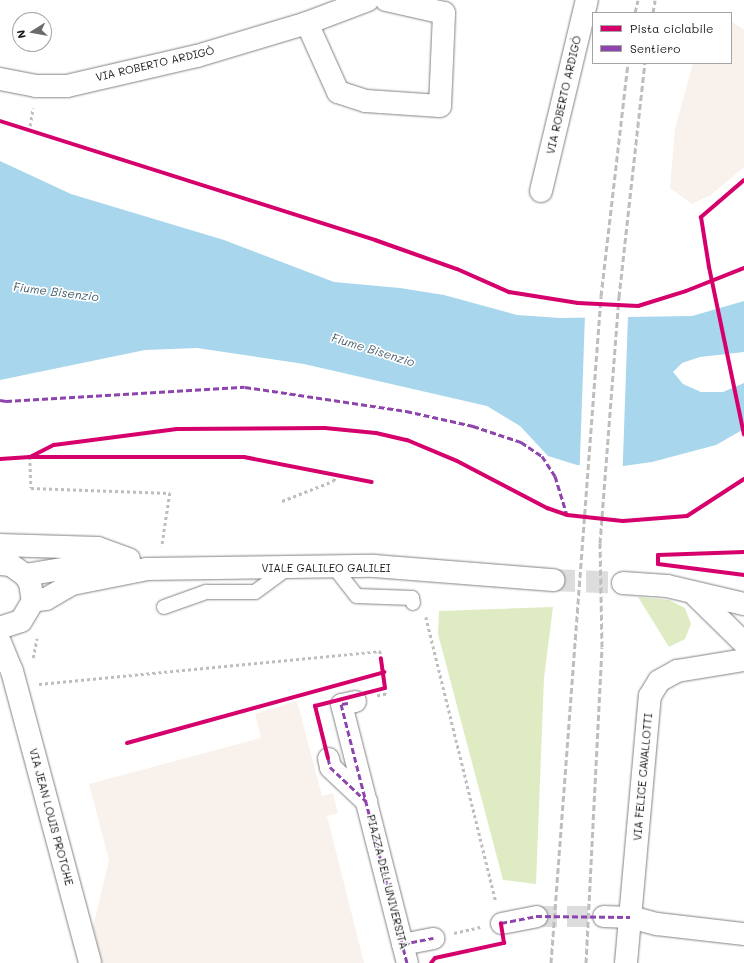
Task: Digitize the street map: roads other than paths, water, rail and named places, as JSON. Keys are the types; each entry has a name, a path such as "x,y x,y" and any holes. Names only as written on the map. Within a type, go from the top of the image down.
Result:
{"street":[{"name":"VIA ROBERTO ARDIGÒ","path":"0,79 36,86 67,86 197,56 308,23 368,0"},
{"path":"308,23 338,92 366,101 440,106 444,13 386,0"},
{"name":"VIA ROBERTO ARDIGÒ","path":"541,191 587,0"},
{"path":"0,545 98,548 145,565"},
{"path":"0,564 11,565 25,575 30,583 33,601 29,627 12,671"},
{"path":"25,575 145,565"},
{"path":"33,601 46,599 72,584 145,565"},
{"name":"VIALE GALILEO GALILEI","path":"145,565 288,568 374,566 553,580"},
{"path":"623,583 667,586 744,604"},
{"path":"693,593 744,643"},
{"path":"0,628 29,627"},
{"name":"VIA JEAN LOUIS PROTCHE","path":"0,642 12,671 90,963"},
{"name":"VIA FELICE CAVALLOTTI","path":"626,963 650,696 659,681 677,671 744,660"},
{"name":"PIAZZA DELL'UNIVERSITÀ","path":"364,699 342,704 405,954"},
{"name":"PIAZZA DELL'UNIVERSITÀ","path":"328,758 330,767 366,801"},
{"path":"501,923 536,916"},
{"path":"603,916 630,917 657,924 744,934"},
{"path":"405,954 433,938"}],"lane":[{"path":"334,567 357,596 412,600"},
{"path":"164,607 206,592 255,592 288,568"}],"water":[{"name":"Fiume Bisenzio","path":"0,161 71,194 224,240 334,282 400,288 444,295 517,315 560,318 692,316 744,301 744,352 700,357 682,363 673,372 683,384 701,392 723,392 744,383 744,429 716,445 652,462 616,467 577,465 548,456 520,426 487,406 304,364 197,348 145,350 0,380"}],"tunnel":[{"path":"553,580 623,583"},
{"path":"536,916 603,916"}],"railway":[{"path":"635,12 638,0"},
{"path":"653,12 655,0"},
{"path":"551,963 601,296 628,64"},
{"path":"586,963 602,647 600,543 619,297 645,64"}]}
